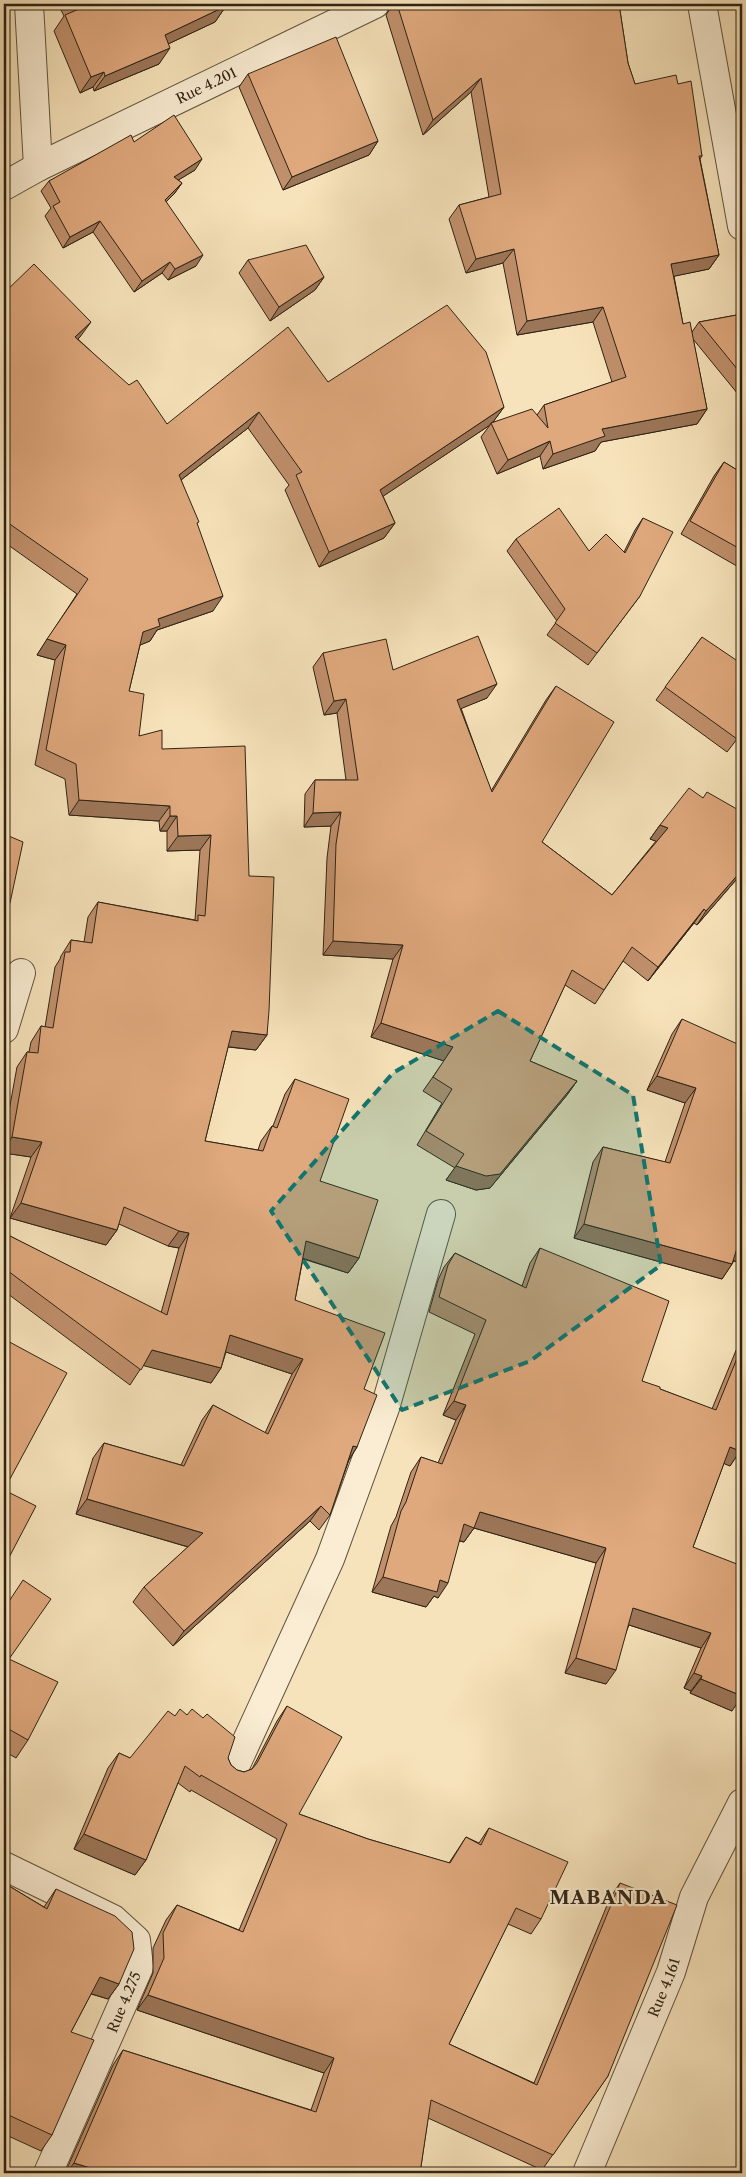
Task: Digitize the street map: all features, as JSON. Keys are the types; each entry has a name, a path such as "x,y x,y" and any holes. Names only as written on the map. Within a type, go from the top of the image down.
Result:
{"street":[{"path":"29,4 38,167"},
{"name":"Rue 4.201","path":"4,186 38,167 375,4"},
{"path":"702,4 742,226"},
{"path":"4,1029 21,972"},
{"path":"233,1771 336,1541 386,1408 441,1214"},
{"name":"Rue 4.161","path":"587,2173 670,1972 694,1897 742,1803"},
{"name":"Rue 4.275","path":"4,1866 113,1919 136,1940 139,1967 48,2173"}],"highlighted area":[{"path":"498,1011 633,1095 661,1265 530,1361 402,1410 313,1278 271,1211 393,1073"}],"building":[{"path":"5,4 7,33 4,33"},
{"path":"77,4 225,4 226,6 165,35 170,48 105,76 104,72 91,77 65,15 79,9"},
{"path":"397,4 619,4 628,63 635,84 676,75 678,84 691,81 702,156 699,156 719,255 671,264 683,324 690,322 707,409 602,429 605,436 553,454 550,441 508,460 491,423 532,409 548,428 544,405 626,377 603,307 527,321 514,249 476,259 459,205 501,194 481,78 433,120"},
{"path":"336,37 378,141 292,177 248,74"},
{"path":"4,38 6,54 4,54"},
{"path":"174,115 202,159 174,177 182,183 165,200 203,255 175,269 170,262 142,281 100,221 70,237 53,206 60,202 49,181 131,135 134,142"},
{"path":"306,245 324,277 279,307 248,260"},
{"path":"34,264 91,322 75,337 129,385 137,380 167,424 288,327 328,382 447,305 486,352 504,407 380,490 395,523 329,552 296,475 302,472 259,412 179,475 199,522 197,523 223,596 158,619 160,626 143,632 129,691 144,694 139,736 162,730 162,749 245,746 249,876 274,877 267,1035 232,1031 205,1141 263,1151 272,1126 277,1128 295,1079 349,1099 320,1181 378,1200 359,1258 306,1241 295,1300 385,1333 364,1389 377,1395 357,1447 353,1446 330,1515 321,1506 184,1631 144,1587 203,1533 87,1499 104,1443 184,1466 213,1405 268,1434 303,1359 230,1335 221,1368 152,1350 141,1370 4,1268 4,1233 167,1315 189,1233 179,1231 124,1207 117,1230 21,1203 42,1142 12,1137 27,1052 38,1053 41,1026 53,1028 65,952 70,952 71,940 92,943 98,902 198,921 198,915 205,916 211,835 178,836 177,816 170,816 170,806 79,800 76,764 46,750 66,645 47,639 88,579 4,520 4,293"},
{"path":"742,314 742,375 699,322"},
{"path":"724,462 742,473 742,550 690,521"},
{"path":"559,508 589,551 606,534 625,553 643,518 673,532 640,596 597,653 555,623 565,609 516,539"},
{"path":"478,636 497,684 457,700 492,792 556,686 614,722 542,842 612,895 668,828 660,825 689,788 703,798 707,792 742,812 742,870 706,911 704,909 658,967 632,947 604,990 572,970 530,1061 577,1081 500,1174 486,1176 456,1166 464,1154 426,1131 452,1089 433,1077 453,1047 381,1023 403,945 333,941 336,844 341,812 313,813 315,780 358,780 346,699 334,701 323,653 386,639 393,670"},
{"path":"702,637 742,664 742,727 737,739 665,687"},
{"path":"4,834 23,842 10,903 5,902 4,906"},
{"path":"682,1019 742,1046 742,1246 738,1245 732,1264 584,1224 603,1147 670,1163 696,1088 657,1076"},
{"path":"540,1248 669,1301 642,1381 716,1410 742,1346 742,1446 740,1451 730,1447 693,1547 742,1566 742,1696 701,1679 702,1676 694,1673 711,1633 633,1608 616,1670 576,1658 606,1548 480,1512 474,1528 464,1524 448,1583 440,1580 437,1592 383,1577 401,1511 406,1502 421,1457 442,1464 466,1405 454,1401 486,1320 439,1297 448,1265 455,1253 526,1288"},
{"path":"4,1339 67,1373 4,1490"},
{"path":"4,1490 36,1506 4,1567"},
{"path":"23,1580 51,1599 9,1659 58,1682 28,1740 5,1727 4,1730 4,1609"},
{"path":"287,1706 342,1737 299,1814 368,1839 450,1863 466,1837 481,1845 489,1828 568,1862 541,1919 516,1908 449,2044 537,2085 620,1883 677,1905 608,2076 553,2155 431,2100 420,2173 107,2173 74,2163 123,2050 316,2112 334,2058 148,1995 164,1958 163,1933 177,1905 243,1932 287,1824 201,1775 200,1777 185,1766 146,1860 84,1834 119,1753 130,1758 168,1711 175,1716 180,1709 187,1715 192,1709 203,1718 207,1714 235,1737 228,1758 231,1765 237,1770 244,1772 252,1769 257,1763"},
{"path":"4,1883 47,1909 56,1889 115,1916 132,1932 134,1949 119,1984 100,1977 71,2032 94,2040 52,2135 4,2113"}],"district":[{"name":"MABANDA","path":"608,1897"}]}
